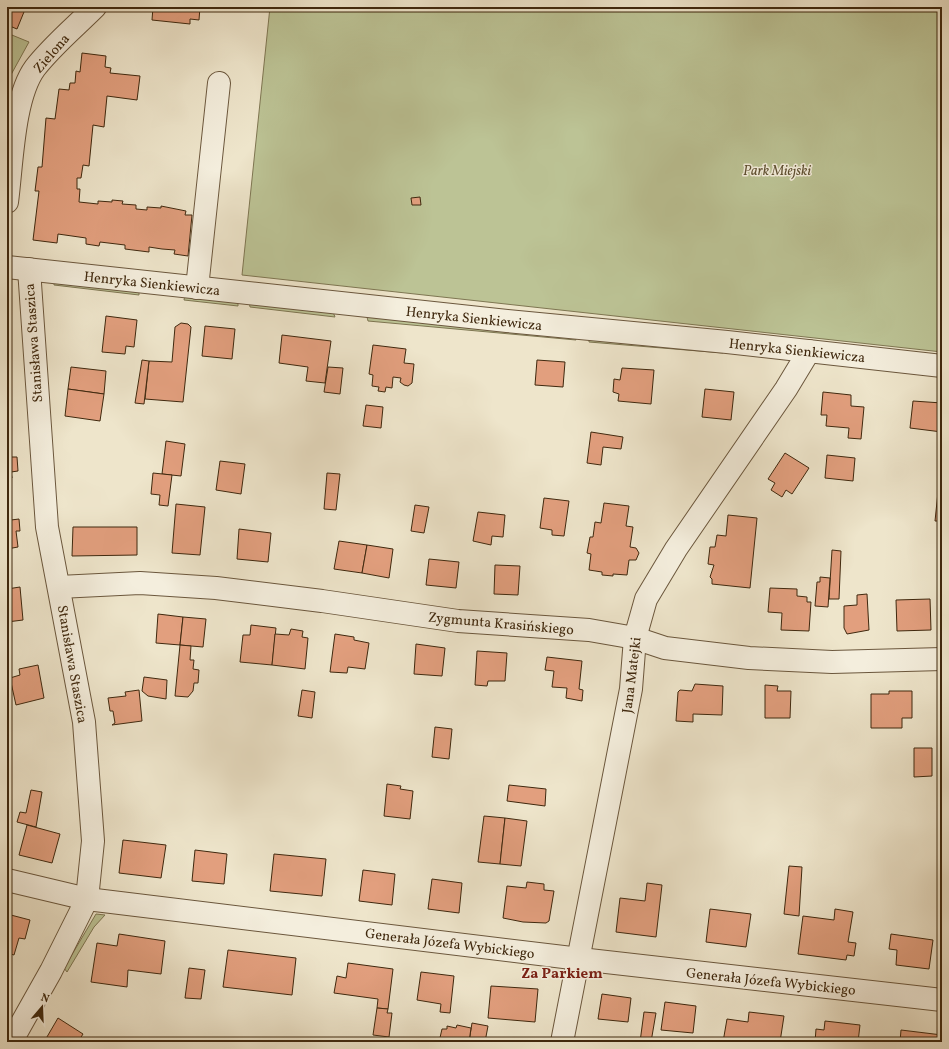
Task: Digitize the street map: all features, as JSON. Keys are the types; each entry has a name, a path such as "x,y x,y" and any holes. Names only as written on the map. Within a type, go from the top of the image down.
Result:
{"street":[{"name":"Zielona","path":"7,202 20,100 34,70 55,46 95,7"},
{"path":"197,288 219,83"},
{"name":"Henryka Sienkiewicza","path":"7,267 942,366"},
{"name":"Stanisława Staszica","path":"11,1042 51,971 87,899 93,832 84,730 59,587 51,553 45,507 29,269"},
{"name":"Jana Matejki","path":"562,1042 580,959 631,689 635,638 646,599 676,549 786,389 808,351"},
{"name":"Zygmunta Krasińskiego","path":"59,587 140,583 216,588 458,620 589,630 635,638 665,648 749,658 832,662 942,659"},
{"name":"Generała Józefa Wybickiego","path":"7,880 87,899 580,959 942,1000"}],"green space":[{"name":"Park Miejski","path":"270,7 942,7 942,352 242,275"},
{"path":"7,33 29,42 7,82"},
{"path":"54,282 139,290 139,295 54,285"},
{"path":"185,295 238,301 238,306 184,300"},
{"path":"249,302 333,312 335,317 250,307"},
{"path":"367,317 576,336 576,340 368,321"},
{"path":"589,338 722,351 723,353 589,342"},
{"path":"96,914 105,915 94,927 67,972 64,968"}],"building":[{"path":"7,7 26,7 17,29 7,25"},
{"path":"153,7 200,7 199,20 190,19 190,24 152,20"},
{"path":"82,53 106,56 105,67 111,68 110,73 140,76 137,100 107,96 104,127 93,125 89,166 83,165 81,178 77,178 77,189 80,189 79,202 98,204 98,201 112,202 112,200 123,201 122,204 136,205 136,209 147,210 147,207 161,208 161,206 186,211 185,215 192,215 188,256 174,254 175,250 149,247 149,252 125,249 125,245 100,242 99,246 86,244 86,238 58,234 57,243 33,240 39,191 35,191 38,167 42,167 46,118 55,119 59,89 69,90 70,83 75,83 76,71 80,72"},
{"path":"420,197 421,205 412,205 411,198"},
{"path":"106,316 137,320 134,347 126,346 125,354 102,352"},
{"path":"181,323 188,324 191,327 183,402 145,399 149,361 172,362 175,327"},
{"path":"205,326 235,329 232,359 202,356"},
{"path":"282,335 331,341 325,383 306,381 308,367 279,363"},
{"path":"373,345 406,349 404,363 414,364 412,383 408,386 404,385 400,382 401,378 393,377 392,388 386,387 385,392 378,391 379,387 372,386 373,375 369,374"},
{"path":"142,360 149,361 144,404 135,403"},
{"path":"537,360 565,362 563,387 535,385"},
{"path":"71,367 106,371 104,394 68,389"},
{"path":"328,367 343,368 340,394 324,392"},
{"path":"622,368 654,370 651,404 618,401 619,394 613,392 614,379 620,380"},
{"path":"68,389 104,394 100,421 65,416"},
{"path":"705,389 734,392 731,420 702,417"},
{"path":"823,392 851,395 851,406 864,407 861,439 848,438 849,428 826,426 827,415 821,415"},
{"path":"913,401 942,403 942,432 910,428"},
{"path":"366,405 383,407 381,428 363,426"},
{"path":"591,432 623,437 621,449 603,447 601,465 587,463"},
{"path":"166,441 185,444 181,476 162,474"},
{"path":"7,450 9,450 10,457 17,457 18,471 11,472 12,478 7,478"},
{"path":"785,453 809,468 792,494 786,490 782,497 771,490 775,483 768,479"},
{"path":"942,454 942,521 935,521"},
{"path":"827,455 855,458 853,481 825,478"},
{"path":"220,461 245,464 241,494 216,490"},
{"path":"153,473 172,475 168,506 159,505 160,495 151,494"},
{"path":"327,473 340,474 336,510 324,509"},
{"path":"544,498 569,501 564,536 552,535 552,530 540,528"},
{"path":"604,503 629,506 626,526 633,527 630,547 636,548 639,553 636,560 629,560 627,575 602,575 602,572 589,570 591,554 587,553 590,537 593,537 595,522 601,523"},
{"path":"176,504 205,507 200,555 172,553"},
{"path":"415,505 429,507 424,533 411,531"},
{"path":"10,511 11,520 19,519 20,531 16,531 18,547 7,549 7,512"},
{"path":"478,512 505,515 503,537 492,536 491,545 473,541"},
{"path":"728,515 757,518 750,588 712,584 712,579 710,577 714,565 708,564 710,547 715,547 717,535 726,536"},
{"path":"73,527 137,527 137,555 72,556"},
{"path":"239,529 271,533 268,562 237,559"},
{"path":"339,541 367,545 362,573 334,569"},
{"path":"367,545 393,549 389,578 362,573"},
{"path":"832,550 841,551 839,599 829,599"},
{"path":"429,559 459,562 456,588 426,585"},
{"path":"495,565 520,566 518,595 494,594"},
{"path":"820,577 830,578 828,607 815,606 817,582 820,582"},
{"path":"20,587 23,620 7,622 7,589"},
{"path":"770,588 797,589 797,596 807,597 807,602 811,602 809,631 781,630 782,613 768,612"},
{"path":"867,594 869,630 847,634 844,628 844,606 857,605 857,595"},
{"path":"930,599 931,630 897,631 896,600"},
{"path":"158,614 183,617 180,645 156,643"},
{"path":"183,617 206,619 203,647 180,645"},
{"path":"251,625 276,628 272,665 240,662 243,635 250,635"},
{"path":"291,629 303,631 302,637 308,638 305,669 272,665 275,634 289,635"},
{"path":"335,634 354,637 354,640 369,643 365,669 348,667 347,673 330,672"},
{"path":"416,644 445,648 442,676 414,674"},
{"path":"180,645 191,646 190,660 194,660 193,669 199,670 198,683 194,683 193,691 188,697 175,696"},
{"path":"477,651 507,653 505,681 488,681 487,686 475,685"},
{"path":"547,657 582,661 579,689 583,690 582,701 566,698 567,688 552,687 554,671 545,670"},
{"path":"38,665 44,698 16,705 10,678 20,675 19,669"},
{"path":"144,677 167,680 166,699 148,696 142,691"},
{"path":"695,684 723,686 722,715 693,714 693,722 676,721 678,692 680,690 692,691"},
{"path":"765,685 778,686 777,691 791,691 790,718 765,718"},
{"path":"139,690 142,721 112,725 115,723 113,711 110,711 108,698 126,696 125,692"},
{"path":"302,690 315,692 312,718 298,716"},
{"path":"889,691 912,691 912,718 902,718 902,728 871,728 871,694 889,694"},
{"path":"435,727 452,729 449,759 432,757"},
{"path":"914,748 932,748 932,776 914,777"},
{"path":"387,784 401,786 400,789 413,791 410,819 384,816"},
{"path":"509,785 546,789 545,806 507,801"},
{"path":"31,790 42,792 36,827 17,822 20,812 26,813"},
{"path":"484,816 505,818 500,864 478,862"},
{"path":"505,818 527,821 521,866 500,864"},
{"path":"27,825 60,834 52,863 19,855"},
{"path":"123,840 166,845 161,878 119,873"},
{"path":"195,850 227,854 224,884 192,881"},
{"path":"274,854 326,859 322,896 270,891"},
{"path":"789,866 802,867 799,916 784,914"},
{"path":"363,870 395,874 392,905 359,901"},
{"path":"432,879 462,883 459,913 428,909"},
{"path":"527,882 544,884 544,890 554,891 549,921 546,923 523,922 503,918 507,886 526,888"},
{"path":"647,883 662,885 656,937 616,932 620,898 645,901"},
{"path":"710,909 751,914 746,947 706,942"},
{"path":"835,909 853,912 848,942 856,943 854,956 847,955 846,960 798,954 803,916 834,920"},
{"path":"7,914 30,920 25,939 19,938 14,955 7,953"},
{"path":"119,934 165,941 161,974 128,970 127,987 91,982 97,943 117,946"},
{"path":"891,934 933,940 929,969 896,965 897,950 889,949"},
{"path":"228,950 296,958 292,995 223,987"},
{"path":"348,963 393,969 388,1009 377,1008 378,999 334,993 337,976 346,978"},
{"path":"189,968 205,970 201,999 185,998"},
{"path":"421,972 454,976 450,1013 440,1012 441,1004 417,1000"},
{"path":"491,986 538,989 535,1022 488,1018"},
{"path":"602,994 631,998 628,1022 598,1019"},
{"path":"665,1002 696,1006 693,1033 661,1030"},
{"path":"377,1008 388,1009 387,1013 392,1013 389,1037 373,1035"},
{"path":"644,1012 656,1013 651,1042 640,1042"},
{"path":"749,1012 784,1016 780,1042 723,1042 727,1019 748,1022"},
{"path":"58,1018 83,1034 78,1042 44,1042"},
{"path":"825,1021 860,1025 858,1042 815,1042 816,1029 824,1030"},
{"path":"472,1023 488,1026 485,1042 469,1042"},
{"path":"457,1025 471,1028 469,1042 439,1042 442,1029 447,1029 447,1026 456,1028"},
{"path":"901,1030 942,1035 942,1042 900,1042"}],"district":[{"name":"Za Parkiem","path":"562,973"}]}
